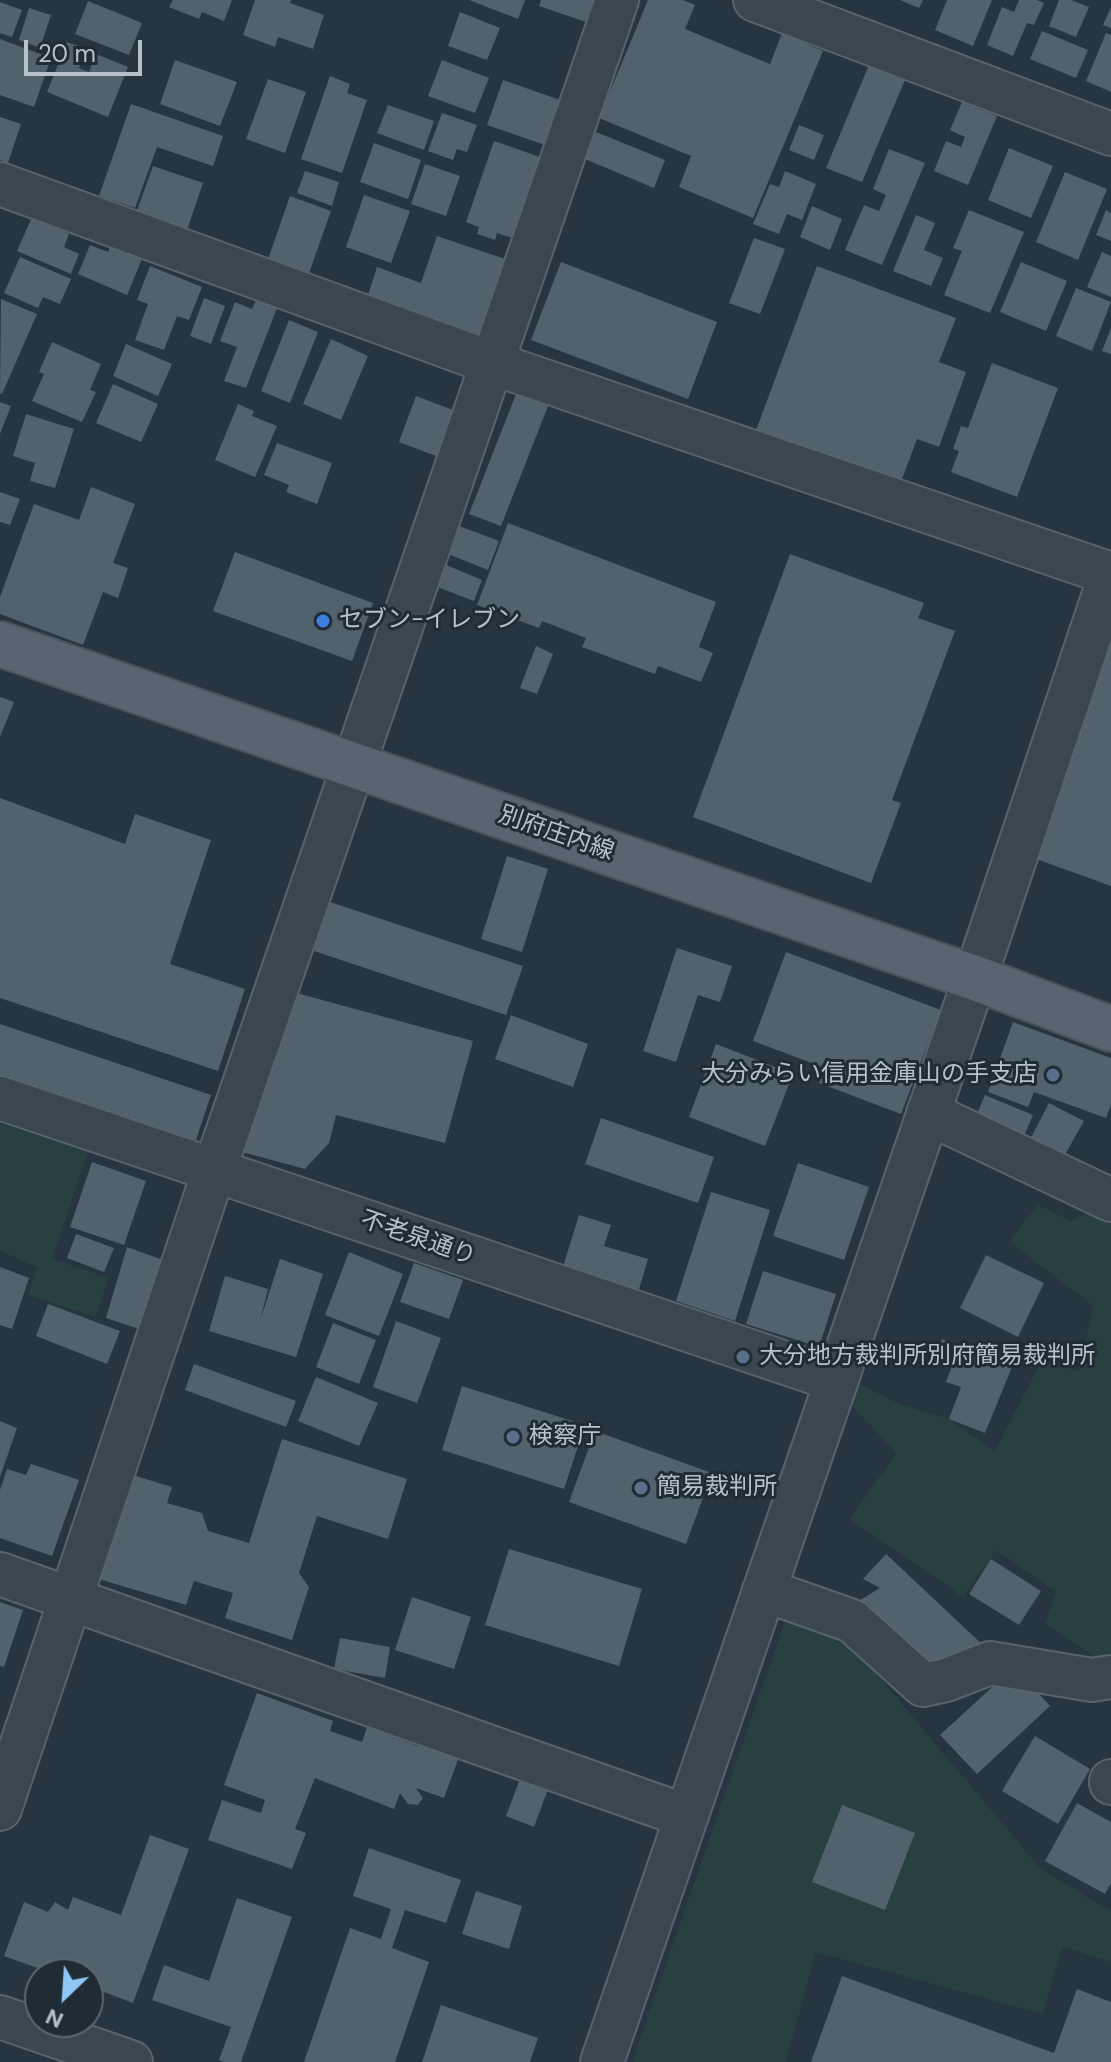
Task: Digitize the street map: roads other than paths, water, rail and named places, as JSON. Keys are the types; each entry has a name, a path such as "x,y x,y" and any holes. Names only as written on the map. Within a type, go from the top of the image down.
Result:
{"main road":[{"name":"別府庄内線","path":"0,644 975,978 1111,1029"}],"street":[{"path":"0,1809 214,1171 617,0"},
{"path":"755,0 1111,134"},
{"path":"0,184 492,363 1111,574 602,2062"},
{"name":"不老泉通り","path":"0,1098 836,1380"},
{"path":"928,1113 1111,1200"},
{"path":"0,1574 686,1816"},
{"path":"764,1590 852,1621 923,1685 946,1680 990,1663 1092,1680 1111,1677"},
{"path":"0,2017 131,2062"}],"place":[{"name":"セブン-イレブン","path":"323,621"},
{"name":"大分みらい信用金庫山の手支店","path":"1053,1075"},
{"name":"大分地方裁判所別府簡易裁判所","path":"743,1357"},
{"name":"検察庁","path":"513,1437"},
{"name":"簡易裁判所","path":"641,1488"}]}
